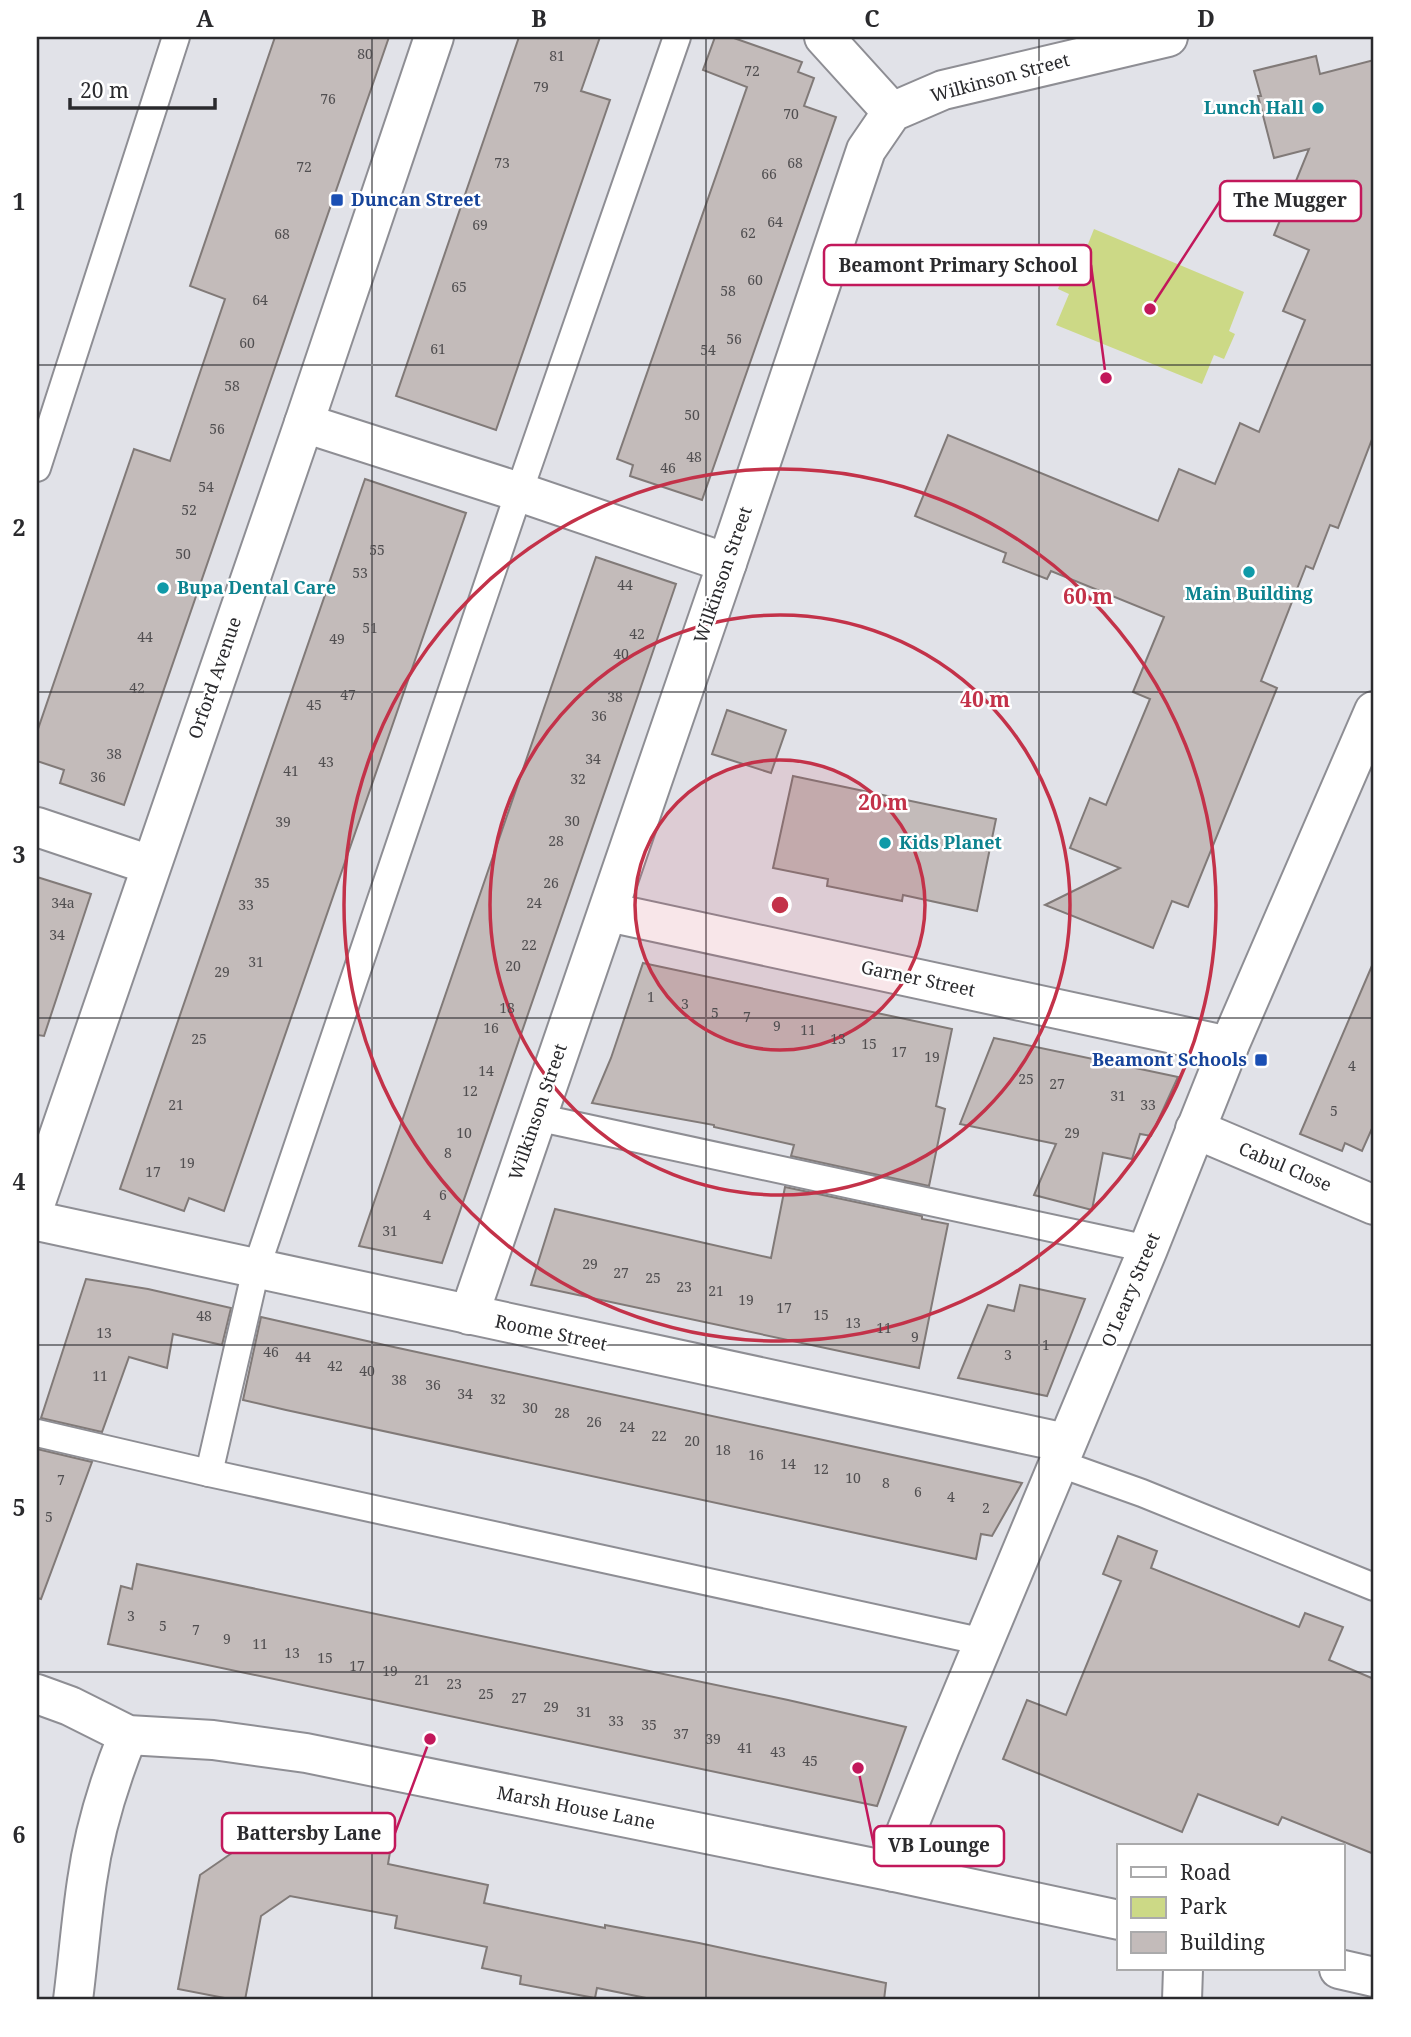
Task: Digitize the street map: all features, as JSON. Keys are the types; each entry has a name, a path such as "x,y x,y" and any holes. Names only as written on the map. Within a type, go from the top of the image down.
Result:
{"street":[{"name":"Orford Avenue","path":"37,1199 434,37"},
{"path":"824,37 892,112"},
{"name":"Wilkinson Street","path":"469,1315 866,150 892,112 943,90 1168,37"},
{"path":"304,423 727,563"},
{"name":"O'Leary Street","path":"894,1872 904,1837 1148,1249 1229,1046 1374,711"},
{"path":"37,827 150,865"},
{"name":"Garner Street","path":"608,912 1229,1046"},
{"name":"Cabul Close","path":"1195,1129 1374,1205"},
{"name":"Roome Street","path":"37,1221 469,1315 1062,1453"},
{"name":"Marsh House Lane","path":"37,1694 70,1706 128,1735 213,1740 306,1753 1117,1920"},
{"path":"73,2000 87,1880 95,1839 111,1777 128,1735"},
{"path":"1182,2000 1183,1970"},
{"path":"1343,1970 1374,1977"}],"lane":[{"path":"37,468 176,37"},
{"path":"209,1473 256,1269 519,492 677,37"},
{"path":"536,1118 1148,1249"},
{"path":"37,1433 984,1642"},
{"path":"1062,1453 1142,1493 1374,1587"}],"green space":[{"path":"1094,229 1244,292 1229,331 1235,334 1224,359 1214,355 1202,384 1056,325 1069,294 1058,289 1066,268 1077,272"}],"building":[{"path":"275,37 389,37 124,805 60,783 64,770 37,761 37,732 134,449 170,461 225,299 190,286"},
{"path":"519,37 600,37 581,91 610,100 496,430 396,396"},
{"path":"715,37 731,37 802,62 798,72 814,78 804,106 836,117 702,500 630,476 633,465 617,459 747,87 703,70"},
{"name":"Main Building","path":"1316,56 1320,74 1374,60 1374,434 1338,528 1330,525 1313,569 1306,566 1261,681 1277,688 1188,907 1172,901 1153,948 1045,905 1120,868 1070,848 1090,798 1106,805 1150,699 1133,692 1164,617 1051,571 1047,579 1003,562 1006,553 915,516 948,435 1158,521 1179,469 1215,484 1240,423 1259,432 1305,320 1283,311 1309,250 1274,235 1309,149 1274,158 1254,71"},
{"path":"365,479 466,513 224,1211 189,1198 184,1211 120,1189"},
{"path":"596,557 676,584 633,710 442,1263 359,1246"},
{"path":"727,710 786,730 771,773 712,754"},
{"name":"Kids Planet","path":"793,776 996,819 977,911 903,895 902,901 827,886 828,879 773,868"},
{"path":"37,877 91,894 44,1036 37,1035"},
{"path":"1374,961 1374,1124 1362,1151 1345,1143 1342,1151 1300,1134"},
{"path":"643,963 952,1029 936,1106 945,1109 929,1186 791,1156 794,1145 714,1125 592,1103 611,1058"},
{"path":"994,1038 1178,1077 1151,1136 1140,1134 1132,1159 1103,1153 1092,1210 1034,1195 1056,1144 960,1124"},
{"path":"785,1187 948,1224 919,1368 531,1285 555,1209 771,1258"},
{"path":"86,1279 148,1289 231,1308 222,1345 173,1334 167,1368 129,1357 102,1432 41,1418"},
{"path":"1020,1285 1085,1299 1047,1396 958,1378 988,1305 1014,1311"},
{"path":"261,1317 1022,1483 992,1536 981,1534 976,1559 286,1410 243,1400"},
{"path":"37,1449 92,1462 41,1599 37,1598"},
{"path":"1118,1536 1157,1551 1151,1568 1299,1627 1305,1613 1343,1627 1329,1660 1374,1679 1374,1854 1282,1817 1278,1825 1198,1794 1182,1832 1003,1759 1027,1700 1066,1715 1121,1581 1103,1574"},
{"path":"137,1564 906,1727 877,1806 108,1644 121,1586 132,1589"},
{"path":"274,1824 391,1846 388,1864 488,1885 484,1903 605,1928 605,1925 699,1943 886,1983 884,2000 656,2000 597,1988 595,1998 520,1984 521,1976 482,1968 487,1947 395,1928 397,1916 290,1896 261,1916 245,2000 178,1989 200,1875"}],"place":[{"name":"Lunch Hall","path":"1318,108"},
{"name":"Duncan Street","path":"337,200"},
{"name":"The Mugger","path":"1150,309"},
{"name":"Beamont Primary School","path":"1106,378"},
{"name":"Main Building","path":"1249,572"},
{"name":"Bupa Dental Care","path":"163,588"},
{"name":"Kids Planet","path":"885,843"},
{"name":"Beamont Schools","path":"1261,1060"},
{"name":"Battersby Lane","path":"430,1739"},
{"name":"VB Lounge","path":"858,1768"}]}
